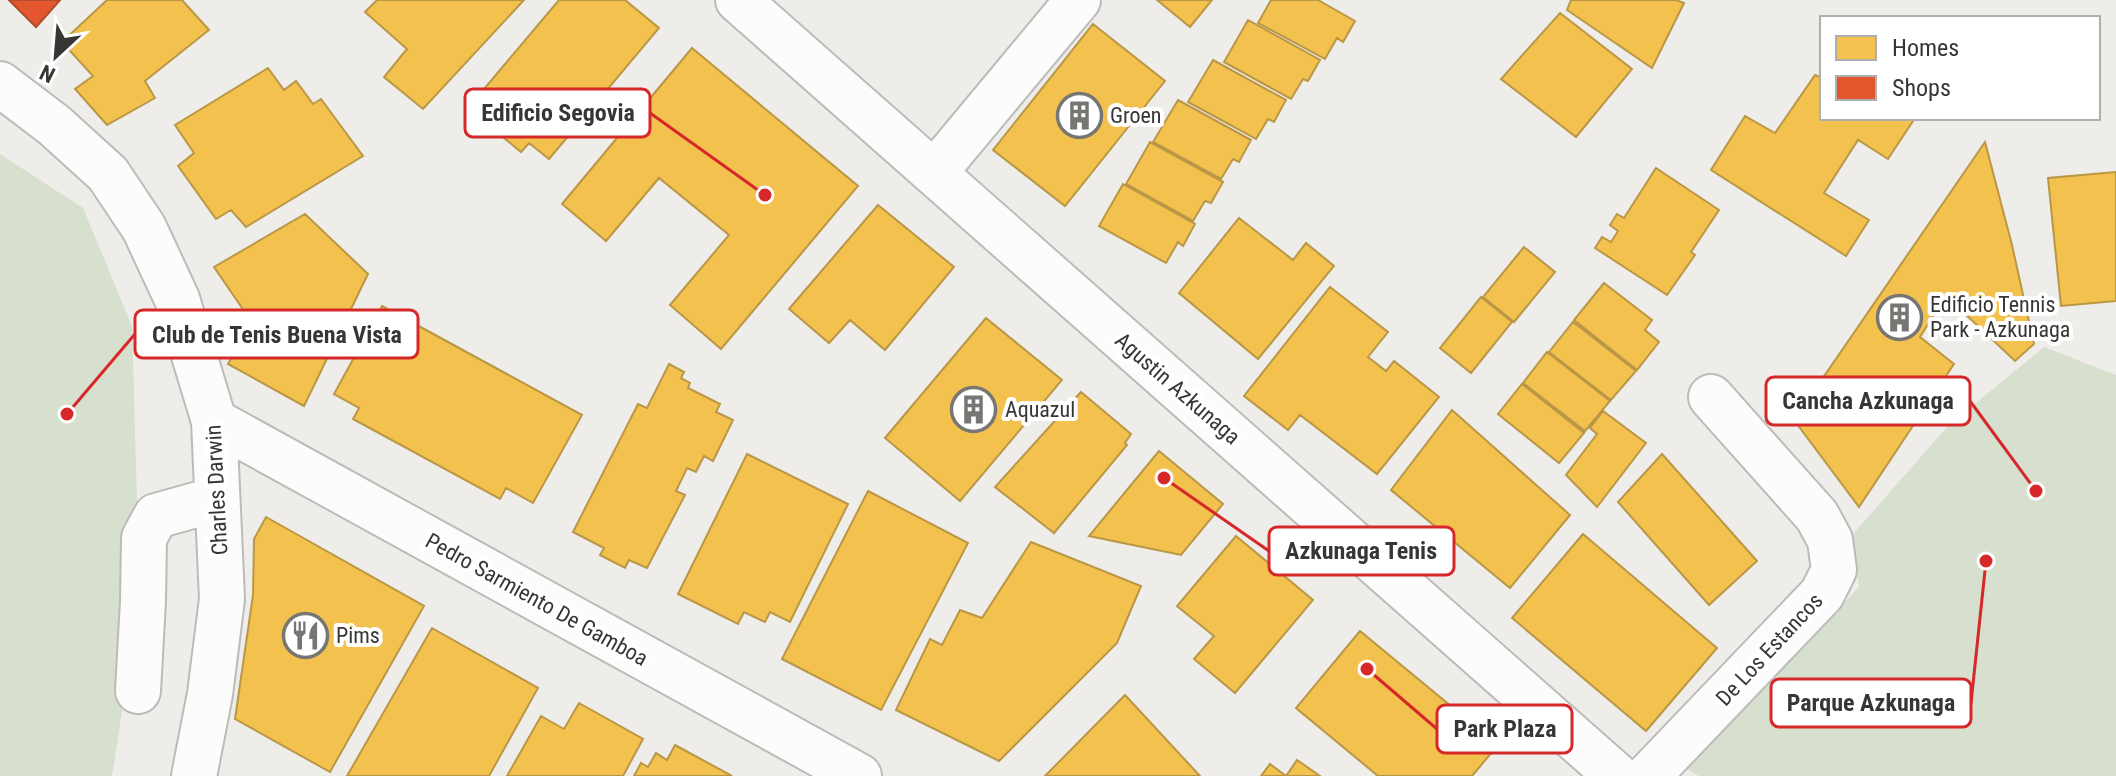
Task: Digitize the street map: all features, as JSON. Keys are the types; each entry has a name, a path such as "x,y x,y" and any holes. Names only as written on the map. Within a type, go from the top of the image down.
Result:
{"street":[{"name":"Agustin Azkunaga","path":"738,0 1602,772"},
{"path":"934,173 1078,0"},
{"name":"Charles Darwin","path":"0,84 54,125 108,174 144,228 177,299 214,421 222,599 210,694 194,776"},
{"name":"De Los Estancos","path":"1648,776 1822,594 1834,570 1830,540 1817,516 1711,397"},
{"name":"Pedro Sarmiento De Gamboa","path":"214,421 859,776"},
{"path":"138,691 144,538 156,516 217,499"}],"green space":[{"path":"0,154 83,208 132,326 137,502 133,642 112,776 0,776"},
{"path":"2044,347 2116,375 2116,776 1699,776 1685,768 1859,587 1853,534 1948,426"}],"building: Homes":[{"path":"9,0 60,0 36,27"},
{"path":"107,0 182,0 209,30 145,81 155,98 107,125 75,89 93,76 62,42"},
{"path":"377,0 524,0 423,109 384,77 407,49 365,12"},
{"path":"559,0 625,0 659,28 549,159 529,143 521,152 468,108"},
{"path":"1157,0 1212,0 1190,27"},
{"path":"1271,0 1318,0 1355,21 1343,42 1337,38 1325,59 1258,23"},
{"path":"1571,0 1676,0 1684,3 1652,68 1567,10"},
{"path":"1560,13 1632,69 1576,137 1501,79"},
{"path":"1248,20 1320,60 1308,81 1303,79 1291,99 1224,62"},
{"name":"Groen","path":"1093,24 1165,81 1065,206 993,150"},
{"path":"692,48 858,186 721,349 670,305 729,235 659,178 606,241 562,204"},
{"path":"1213,60 1286,100 1274,122 1268,119 1256,139 1188,102"},
{"path":"268,68 284,90 296,81 313,104 321,99 363,156 246,227 231,210 216,219 178,166 194,153 175,125"},
{"path":"1815,75 1820,77 1820,120 1914,120 1888,159 1858,140 1824,193 1869,220 1846,256 1711,170 1745,116 1775,133"},
{"path":"1178,100 1251,140 1239,162 1233,159 1221,179 1153,142"},
{"path":"1150,142 1223,182 1211,203 1205,201 1193,221 1126,184"},
{"name":"Edificio Tennis Park - Azkunaga","path":"1985,142 2034,344 2015,361 1946,296 1920,337 1954,364 1859,507 1794,420"},
{"path":"1656,168 1719,210 1691,252 1695,255 1667,295 1595,248 1602,237 1611,242 1618,231 1610,225 1617,214 1624,218"},
{"path":"2116,172 2116,301 2061,306 2048,178"},
{"path":"1123,184 1195,224 1183,246 1178,242 1166,263 1099,226"},
{"path":"878,205 954,267 885,350 850,320 829,343 789,309"},
{"path":"305,214 368,274 304,406 228,364 251,321 214,267"},
{"path":"1239,218 1293,260 1306,243 1334,266 1258,359 1179,293"},
{"path":"1524,247 1555,272 1514,322 1483,297"},
{"path":"1604,283 1652,320 1645,330 1659,342 1637,370 1574,320"},
{"path":"1330,287 1388,332 1368,357 1386,371 1394,361 1439,397 1377,474 1300,415 1288,430 1244,396"},
{"path":"1481,297 1512,322 1471,373 1440,348"},
{"path":"382,306 582,415 533,503 506,488 500,499 353,419 359,408 334,394"},
{"name":"Aquazul","path":"986,318 1062,380 960,501 885,438"},
{"path":"1573,322 1636,371 1611,400 1549,352"},
{"path":"1547,352 1610,401 1585,431 1523,383"},
{"path":"669,364 684,372 681,378 690,383 688,388 720,404 716,412 733,420 713,461 704,456 696,472 687,468 676,491 685,495 647,568 629,560 625,568 600,555 604,548 573,532 638,404 647,408"},
{"path":"1522,384 1584,433 1559,463 1498,414"},
{"path":"1081,392 1131,434 1125,443 1127,445 1054,533 995,487"},
{"path":"1452,410 1570,515 1510,588 1391,490"},
{"path":"1603,411 1646,443 1597,507 1566,475 1597,434 1590,428"},
{"path":"1159,451 1223,504 1181,555 1089,536"},
{"path":"747,454 848,504 790,622 770,612 765,622 744,612 738,624 678,594"},
{"path":"1662,454 1757,561 1709,605 1618,502"},
{"path":"868,491 968,543 881,710 782,659"},
{"path":"266,517 424,606 330,772 235,719 253,595 254,539"},
{"path":"1583,534 1717,648 1646,731 1512,618"},
{"path":"1236,536 1313,600 1235,693 1194,659 1214,636 1177,606"},
{"path":"1031,542 1141,586 1117,643 999,761 896,710 930,639 942,645 960,610 982,618"},
{"path":"432,628 538,688 489,776 347,776"},
{"path":"1360,631 1498,745 1472,776 1378,776 1296,708"},
{"path":"1125,695 1200,776 1045,776"},
{"path":"579,703 643,739 623,776 507,776 541,716 564,729"},
{"path":"675,745 732,776 634,776 641,763 648,767 656,753 667,760"},
{"path":"1297,760 1320,776 1286,776"},
{"path":"1270,764 1286,776 1261,776"}],"building: Shops":[{"path":"9,0 60,0 36,27"}],"place":[{"name":"Groen","path":"1079,115"},
{"name":"Edificio Segovia","path":"765,195"},
{"name":"Edificio Tennis Park - Azkunaga","path":"1899,317"},
{"name":"Aquazul","path":"974,409"},
{"name":"Club de Tenis Buena Vista","path":"67,414"},
{"name":"Azkunaga Tenis","path":"1164,478"},
{"name":"Cancha Azkunaga","path":"2036,491"},
{"name":"Parque Azkunaga","path":"1986,561"},
{"name":"Pims","path":"305,635"},
{"name":"Park Plaza","path":"1367,669"}]}
